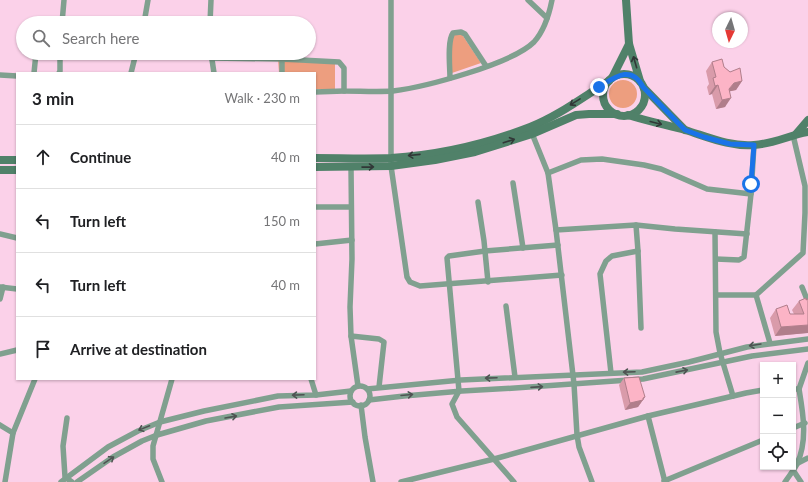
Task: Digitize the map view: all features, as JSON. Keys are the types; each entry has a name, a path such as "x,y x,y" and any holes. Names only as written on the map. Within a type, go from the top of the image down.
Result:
{"street":[{"path":"63,16 64,0"},
{"path":"145,16 148,0"},
{"path":"210,16 211,0"},
{"path":"391,0 391,162 407,277 410,282 420,286 488,282 562,275"},
{"path":"528,0 547,18"},
{"path":"316,92 391,91 408,89 450,78 486,66 518,52 534,42 547,18 552,0"},
{"path":"626,0 629,44 645,94 644,101 640,108 635,113 628,115"},
{"path":"450,78 450,43 453,33 460,32 465,34 486,66"},
{"path":"617,114 608,108 605,103 604,92 629,44"},
{"path":"34,72 35,60"},
{"path":"60,60 60,72"},
{"path":"130,72 134,60"},
{"path":"212,60 214,72"},
{"path":"282,60 282,72"},
{"path":"301,60 339,62 344,68 344,91"},
{"path":"531,130 610,80 617,76 627,74 642,84 685,130"},
{"path":"0,75 16,76"},
{"path":"316,167 351,167 391,162 473,145 531,130 576,115 589,114 628,115 730,144 754,145 772,142 808,132"},
{"path":"794,135 808,120"},
{"path":"531,130 548,173 562,275 574,384 577,435 579,447 592,482"},
{"path":"717,295 756,295 805,254 807,186 794,135"},
{"path":"716,259 743,259 751,194 754,145"},
{"path":"316,158 391,162"},
{"path":"548,173 581,160 591,158 602,159 644,165 661,170 707,189 751,194"},
{"path":"0,160 16,160"},
{"path":"351,167 351,336 358,386"},
{"path":"0,170 16,170"},
{"path":"513,183 523,248"},
{"path":"478,202 488,282"},
{"path":"316,207 351,207"},
{"path":"556,230 636,225 747,234"},
{"path":"636,225 641,328"},
{"path":"714,232 717,295 716,332 720,353 724,362 733,396"},
{"path":"0,234 16,238"},
{"path":"316,244 352,240"},
{"path":"514,482 457,417 452,404 459,391 448,257 485,251 558,244"},
{"path":"611,373 600,274 606,261 612,256 638,251"},
{"path":"0,299 2,287 16,289"},
{"path":"802,287 808,302"},
{"path":"756,295 770,343"},
{"path":"506,306 515,377"},
{"path":"351,336 379,339 384,342 380,387"},
{"path":"358,386 367,389 458,380 642,372 747,347 808,339"},
{"path":"369,400 459,391 643,379 752,356 808,349"},
{"path":"0,354 16,350"},
{"path":"796,466 804,441 805,423 796,389 808,363"},
{"path":"5,482 13,434 35,380"},
{"path":"162,482 154,459 154,446 172,380"},
{"path":"311,380 316,395"},
{"path":"61,482 65,477 108,448 138,431 160,422 204,411 278,396 316,395 351,391 358,386"},
{"path":"77,482 113,457 156,435 206,421 279,407 353,402 364,405 369,400 370,394 367,389"},
{"path":"351,391 350,397 353,402"},
{"path":"401,482 648,416 760,391"},
{"path":"361,405 372,482"},
{"path":"648,416 665,481 760,441"},
{"path":"65,477 63,446 67,418"},
{"path":"796,427 805,423"},
{"path":"0,425 13,434"},
{"path":"798,463 808,458"},
{"path":"785,482 793,470 800,482"},
{"path":"65,477 72,482"}],"shaded area":[{"path":"461,33 481,63 452,73 451,34"},
{"path":"278,60 335,62 335,89 316,89 316,72 279,72"},
{"path":"623,80 633,84 637,94 633,104 623,108 613,104 609,94 613,84"}],"building":[{"path":"722,59 724,67 730,72 740,68 742,81 734,83 729,89 731,98 722,100 718,85 715,86 713,78 716,77 712,62"},
{"path":"806,298 806,300 808,299 808,325 781,327 776,309 787,305 790,314 804,314 799,301"},
{"path":"639,377 645,397 643,400 630,403 624,378"}],"route":[{"path":"599,87 612,78 622,74 627,74 640,81 643,87 685,130 730,144 754,145 751,184"}]}
